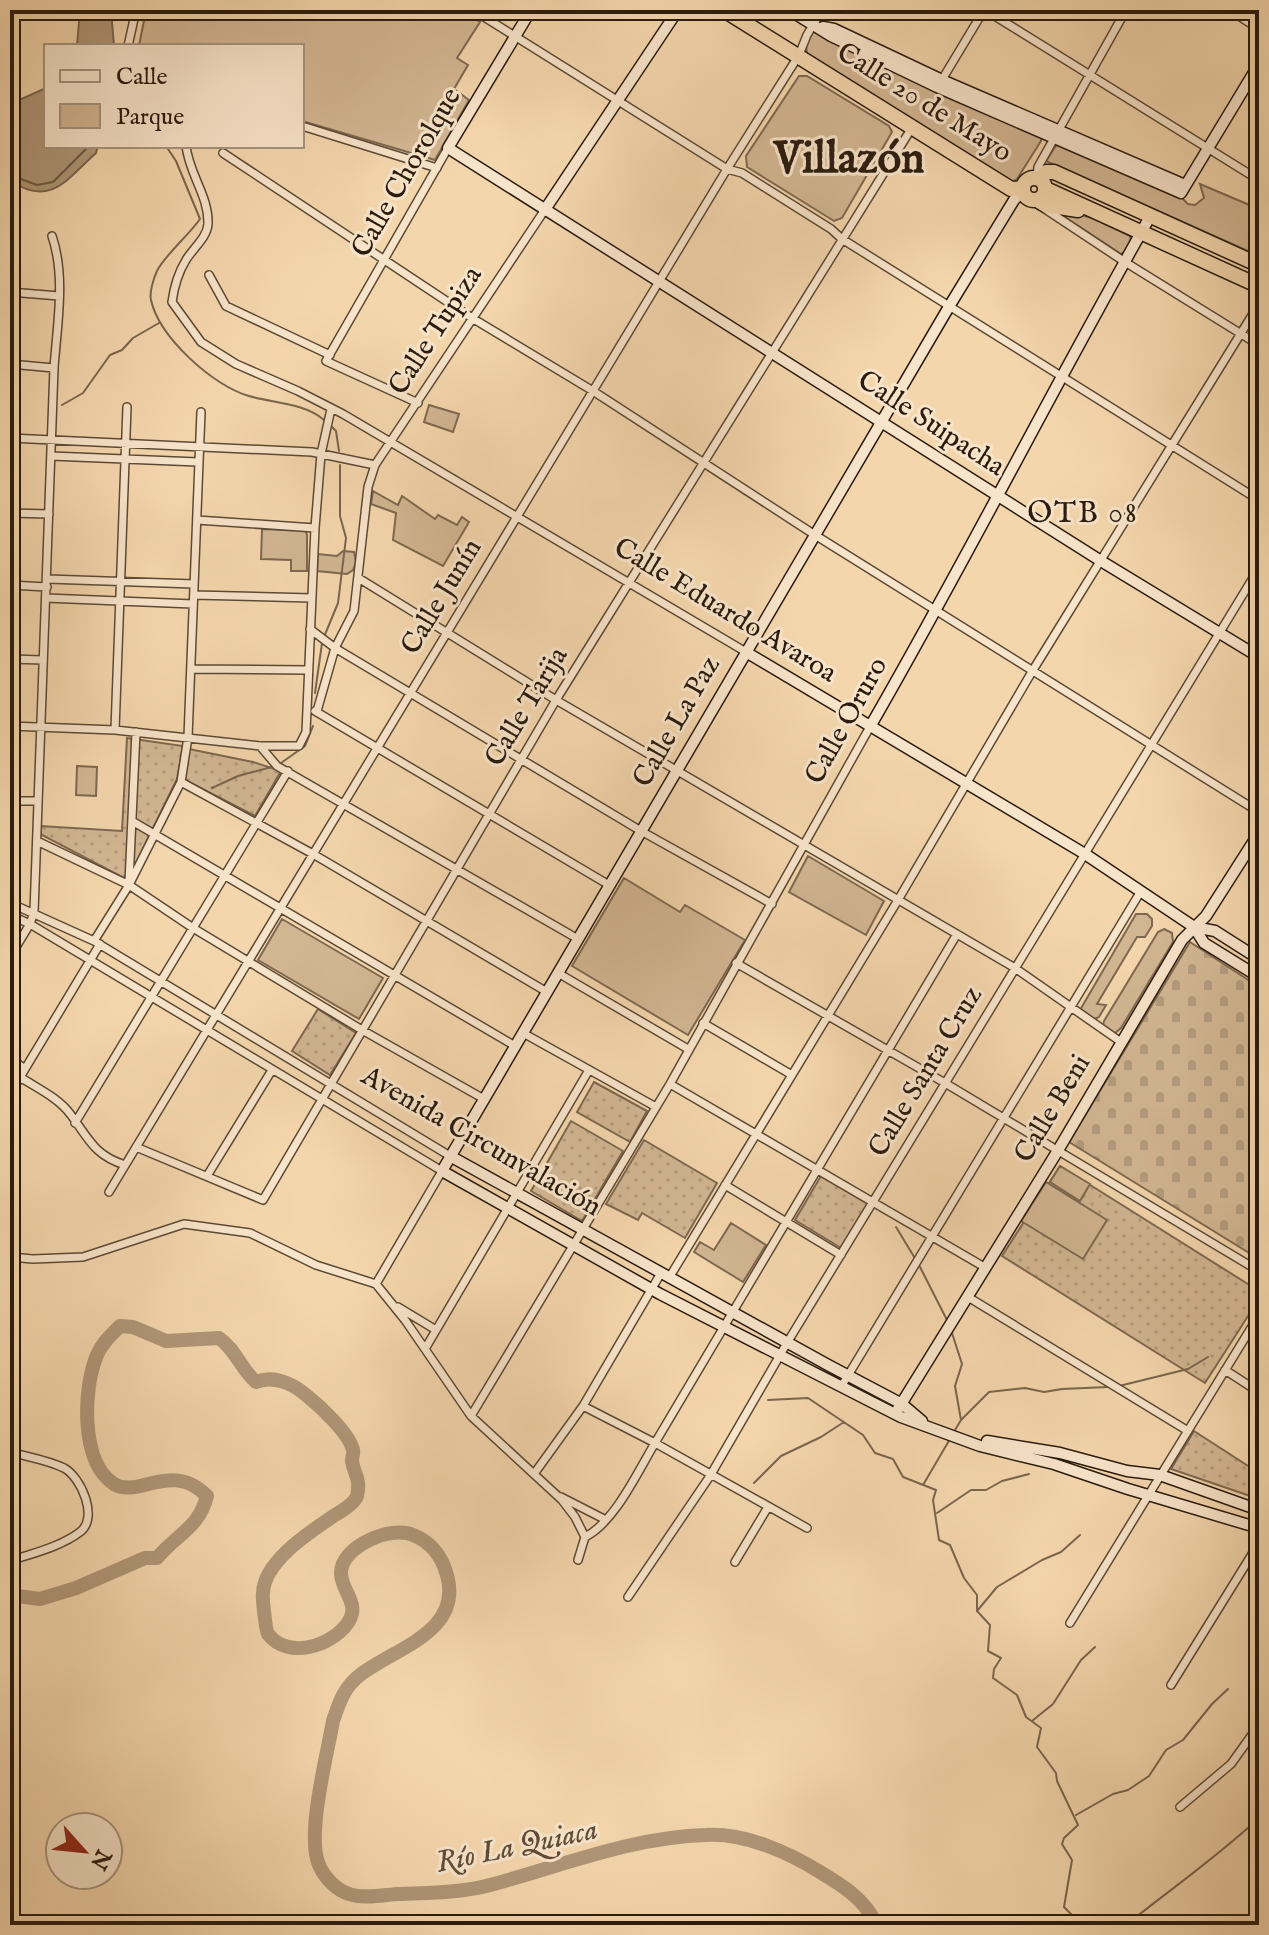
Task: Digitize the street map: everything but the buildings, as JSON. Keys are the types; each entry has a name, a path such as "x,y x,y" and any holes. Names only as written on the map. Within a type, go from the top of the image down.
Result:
{"highway":[{"name":"Calle 20 de Mayo","path":"724,10 1011,189 1034,189"},
{"path":"1259,265 1054,172 1046,172 1034,189 1046,205 1094,213 1259,286"}],"street":[{"path":"128,44 136,10"},
{"path":"473,10 727,169 742,173 1259,500"},
{"name":"Calle Chorolque","path":"328,358 531,10"},
{"name":"Calle Tupiza","path":"317,711 335,648 354,611 368,487 375,465 678,10"},
{"path":"789,10 813,25 940,84 1183,189 1259,64"},
{"name":"Calle Junín","path":"109,1192 727,169 799,55 822,10"},
{"path":"940,84 984,10 1259,180"},
{"path":"1034,189 1038,167 1126,10"},
{"path":"1230,10 1259,29"},
{"name":"Calle Tarija","path":"136,1147 263,1200 556,700 913,126"},
{"path":"304,127 437,168"},
{"name":"Calle Eduardo Avaroa","path":"186,148 188,163 203,196 208,226 178,275 172,302 201,342 236,364 298,391 391,443 968,782 1085,854 1194,927 1215,931 1259,959"},
{"name":"Calle Suipacha","path":"448,148 658,283 1259,657"},
{"path":"223,153 472,318 593,391 815,535 1259,812"},
{"name":"Calle 20 de Mayo","path":"1034,189 1125,262 1259,345"},
{"name":"Calle La Paz","path":"442,1171 950,305 1014,200 1034,189"},
{"name":"Calle Oruro","path":"471,1416 670,1084 772,904 937,610 1060,376 1151,215"},
{"path":"10,957 34,912 59,296 57,250 52,236"},
{"path":"209,275 226,306 418,403"},
{"path":"10,292 59,296"},
{"path":"534,1474 583,1406 652,1289 665,1275 725,1185 1033,670 1259,304"},
{"path":"10,364 54,368"},
{"path":"115,730 127,407"},
{"path":"10,726 115,730 260,746 299,746 306,732 321,454 331,409"},
{"path":"10,1094 90,961 181,782 188,737 201,412"},
{"path":"10,438 321,454 375,465"},
{"path":"51,456 198,462"},
{"path":"10,513 49,514"},
{"path":"197,520 315,528"},
{"name":"Calle Santa Cruz","path":"628,1597 710,1476 779,1356 1259,568"},
{"path":"360,579 556,700 1015,968 1121,1042"},
{"path":"10,585 120,582 194,584"},
{"path":"194,595 312,598"},
{"path":"46,598 193,604"},
{"path":"310,629 335,648 641,831 772,904"},
{"path":"10,659 43,660"},
{"path":"191,669 308,670"},
{"path":"307,706 609,885"},
{"path":"129,885 136,732"},
{"path":"260,746 277,766 578,939"},
{"path":"75,1123 288,771"},
{"path":"181,782 313,854 547,992"},
{"path":"10,801 38,801"},
{"path":"132,821 515,1046"},
{"name":"Calle Beni","path":"895,1414 1057,1152 1182,940 1206,916 1259,833"},
{"path":"37,841 129,885 193,928 362,1030 484,1099"},
{"path":"841,1387 1141,891"},
{"name":"Avenida Circunvalación","path":"10,903 97,943 450,1156 902,1404 926,1425"},
{"name":"Avenida Circunvalación","path":"10,915 30,924 442,1171 573,1245 722,1327 895,1414 980,1446 1040,1460 1259,1528"},
{"name":"Calle Eduardo Avaroa","path":"1194,927 1204,943 1259,977"},
{"path":"578,1560 585,1537 606,1520 655,1443 957,934"},
{"path":"736,963 945,1083 1259,1271"},
{"path":"558,973 688,1049"},
{"path":"703,1023 792,1075"},
{"path":"523,1033 656,1107"},
{"path":"10,1058 25,1069"},
{"path":"207,1176 272,1070"},
{"path":"425,1349 589,1070"},
{"path":"20,1077 57,1100 73,1116 98,1152 125,1165"},
{"path":"670,1084 986,1268"},
{"path":"376,1284 442,1171"},
{"path":"725,1185 841,1255"},
{"path":"10,1257 83,1257 184,1224 250,1233 316,1265 376,1284 471,1416 556,1494 575,1517 585,1537"},
{"path":"968,1297 1188,1431"},
{"path":"393,1304 436,1330"},
{"path":"1070,1623 1259,1315"},
{"path":"1225,1370 1259,1392"},
{"path":"583,1406 807,1528"},
{"name":"Avenida Circunvalación","path":"958,1436 1060,1453 1127,1471 1160,1475 1259,1510"},
{"path":"10,1452 68,1470 84,1494 89,1520 82,1531 44,1550 10,1561"},
{"path":"556,1494 606,1520"},
{"path":"735,1562 768,1507"},
{"path":"1171,1685 1259,1543"},
{"path":"1180,1807 1231,1764 1259,1725"}],"green space":[{"path":"146,10 460,10 480,22 457,58 468,65 454,89 469,100 435,160 304,122 304,44 139,44"},
{"path":"813,31 934,90 1041,137 1041,141 1012,182 807,55 806,44"},
{"path":"799,76 807,76 889,126 892,132 842,218 834,221 747,167 746,156"},
{"path":"1057,144 1180,196 1188,204 1195,205 1204,198 1200,184 1259,209 1259,256 1046,161"},
{"path":"1059,209 1096,219 1130,236 1131,242 1121,254 1057,212"},
{"path":"429,405 459,414 453,432 424,422"},
{"path":"373,491 398,505 402,496 435,519 438,515 457,525 462,517 469,522 443,566 393,540 396,513 371,504"},
{"path":"262,529 304,530 307,534 307,571 291,571 291,560 261,559"},
{"path":"343,551 354,552 356,562 353,570 347,574 317,571 318,554 337,556"},
{"path":"127,738 183,746 177,779 133,869 124,878 40,834 41,826 122,831"},
{"path":"189,749 281,771 255,816 185,780"},
{"path":"77,766 97,767 96,796 76,795"},
{"path":"808,856 884,901 866,935 789,892"},
{"path":"624,878 680,912 685,905 745,940 688,1035 572,966"},
{"path":"1136,914 1147,914 1152,919 1152,926 1145,937 1137,937 1097,1004 1106,1005 1099,1017 1092,1020 1080,1010"},
{"path":"282,919 383,978 359,1019 258,960"},
{"path":"1164,929 1172,933 1173,942 1121,1028 1114,1034 1103,1026 1104,1021 1158,932"},
{"path":"1190,942 1259,987 1259,1259 1069,1142"},
{"path":"318,1009 356,1033 330,1075 292,1051"},
{"path":"594,1082 647,1111 630,1142 577,1112"},
{"path":"571,1121 623,1151 582,1221 531,1191"},
{"path":"644,1140 717,1183 685,1238 642,1213 638,1220 606,1204"},
{"path":"1060,1166 1259,1291 1259,1299 1205,1383 1002,1256"},
{"path":"1060,1166 1090,1184 1080,1201 1050,1182"},
{"path":"821,1176 868,1204 841,1248 795,1220"},
{"path":"1046,1182 1107,1220 1083,1259 1021,1221"},
{"path":"731,1223 766,1245 743,1282 694,1252 700,1242 714,1250"},
{"path":"1194,1431 1259,1473 1259,1499 1171,1469"}],"water":[{"path":"80,10 111,10 114,44 77,44"},
{"path":"44,89 44,148 97,148 96,153 66,181 47,191 24,188 10,181 10,104"}],"waterway":[{"path":"167,148 176,161 200,219 157,271 151,297 156,314 176,344 220,382 249,396 308,410 324,420"},
{"path":"62,405 83,393 110,355 159,323"},
{"path":"332,427 336,431 339,451"},
{"path":"324,637 338,603 346,538 340,516 340,465"},
{"path":"315,693 322,643"},
{"path":"281,763 305,746 313,726"},
{"path":"212,788 238,776 275,766"},
{"path":"896,1227 916,1260"},
{"path":"919,1265 947,1320"},
{"name":"Río La Quiaca","path":"10,1595 40,1599 76,1588 145,1558 157,1558 199,1516 207,1496 194,1486 169,1480 123,1487 114,1484 103,1473 90,1442 89,1386 99,1351 120,1326 133,1327 166,1341 219,1338 256,1382 269,1379 282,1381 312,1400 340,1428 353,1451 352,1461 358,1485 355,1499 290,1548 265,1581 263,1601 268,1634 276,1642 298,1648 320,1644 340,1632 351,1617 352,1610 342,1580 343,1563 358,1546 381,1536 404,1533 419,1538 435,1551 447,1575 449,1595 445,1611 436,1625 354,1680 346,1690 333,1721 315,1835 319,1865 335,1886 360,1896 458,1891 494,1884 625,1846 679,1837 721,1835 766,1845 808,1865 853,1894 877,1925"},
{"path":"951,1330 962,1364 955,1386 961,1420"},
{"path":"1119,1386 1188,1369 1208,1357"},
{"path":"955,1430 989,1392 1025,1388 1044,1392 1108,1387"},
{"path":"768,1400 808,1398 863,1435 875,1453 893,1459 903,1477 936,1490 933,1500 939,1540 950,1545 964,1578 977,1595 977,1611 990,1625 988,1651 1001,1658 994,1669 993,1678 1017,1695 1026,1717 1041,1728 1037,1747 1056,1773 1078,1825 1062,1844 1072,1860 1064,1907 1075,1918 1076,1925"},
{"path":"754,1483 781,1456 844,1422"},
{"path":"923,1485 950,1439"},
{"path":"937,1513 971,1490 986,1490 1002,1481 1029,1474"},
{"path":"977,1611 997,1587 1061,1552 1080,1535"},
{"path":"1032,1721 1053,1704 1081,1660 1095,1647"},
{"path":"1076,1815 1113,1794 1128,1790 1149,1776 1166,1750 1183,1740 1228,1689"},
{"path":"1126,1925 1259,1818"}],"district":[{"name":"Villazón","path":"849,160"},
{"name":"OTB 08","path":"1083,514"}]}
